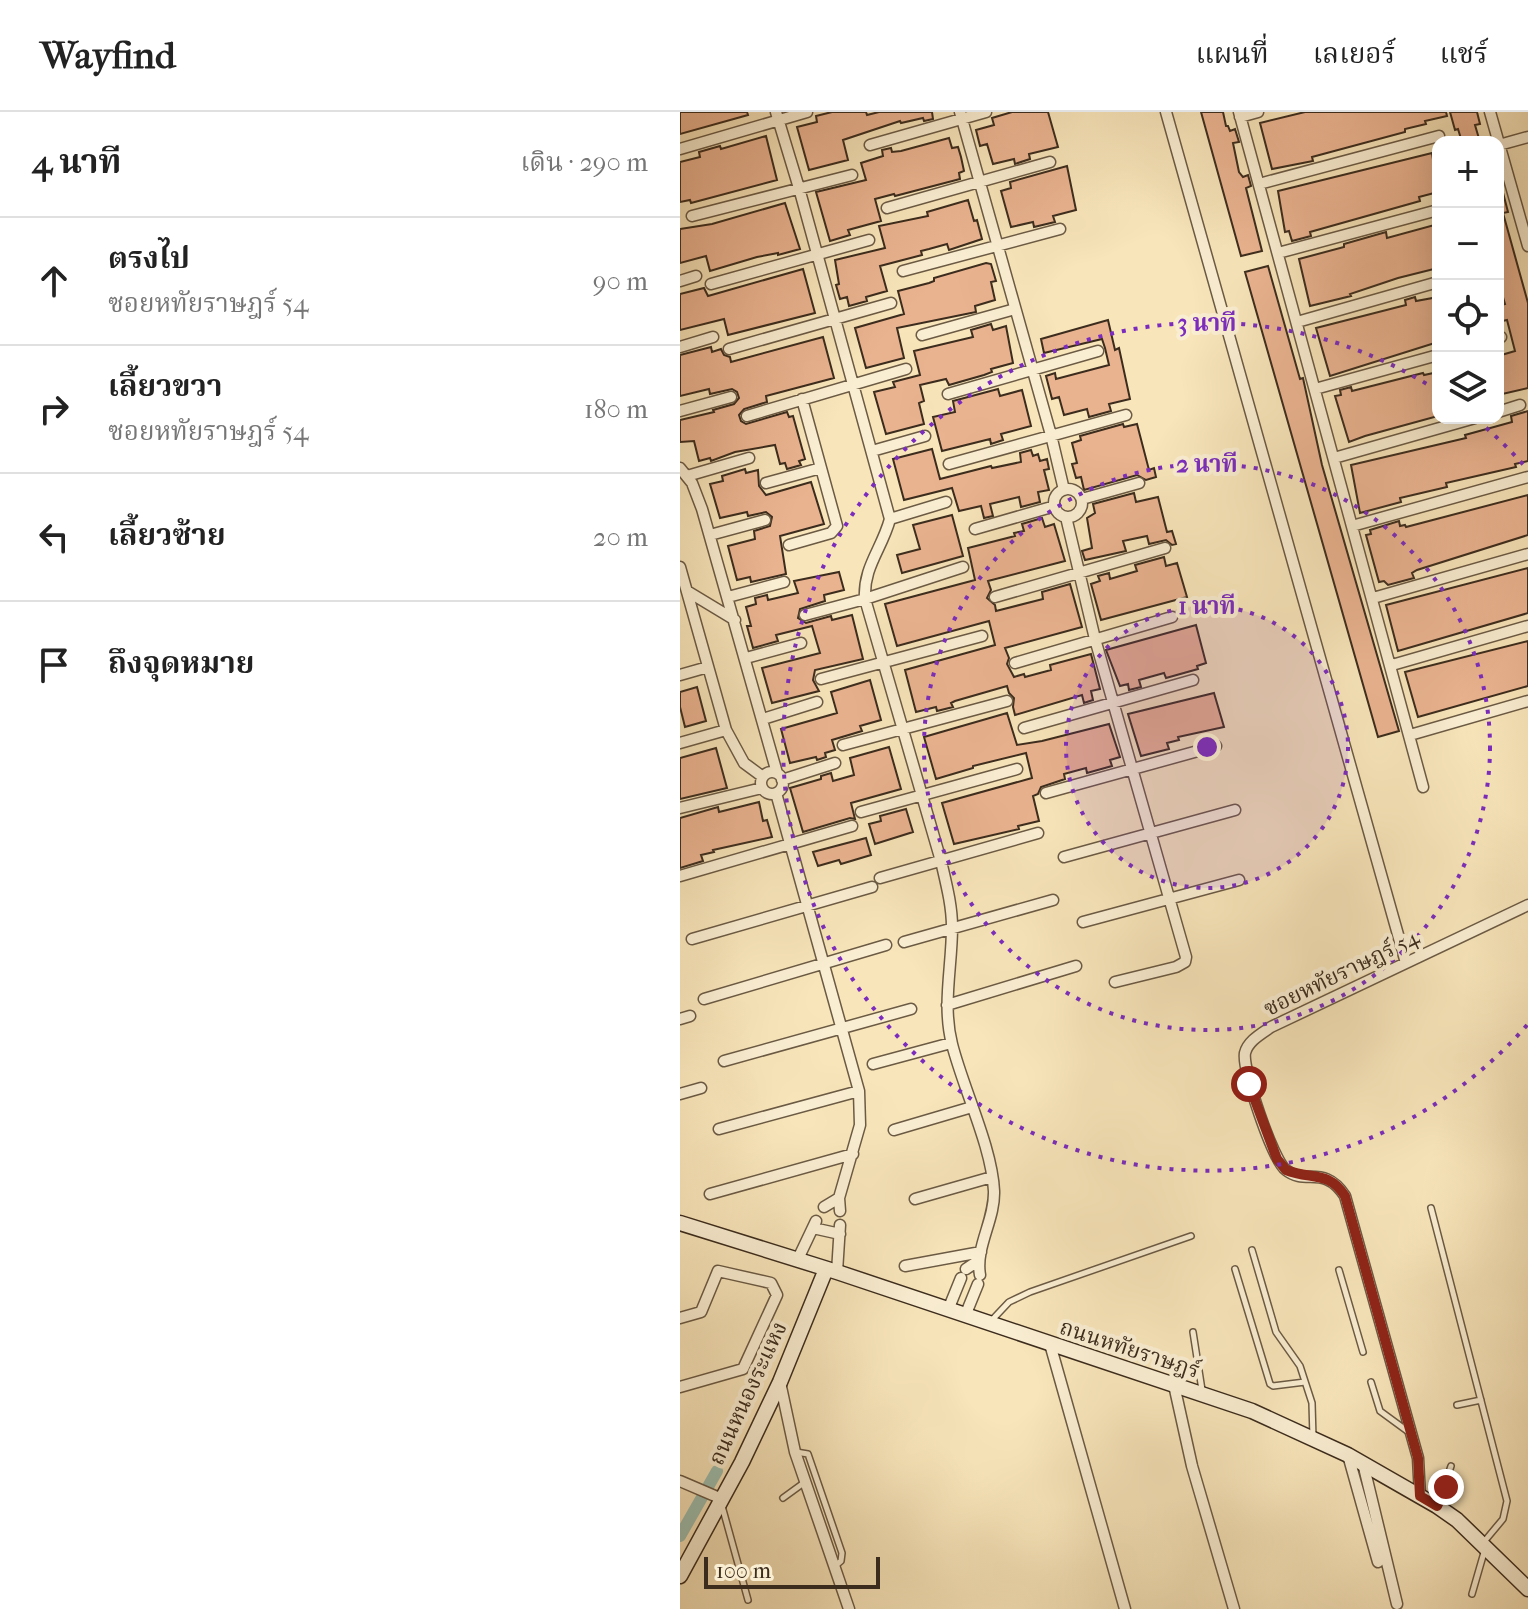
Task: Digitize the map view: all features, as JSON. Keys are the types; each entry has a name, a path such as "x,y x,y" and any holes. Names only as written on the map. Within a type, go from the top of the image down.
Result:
{"main road":[{"name":"ถนนหทัยราษฎร์","path":"680,1223 831,1270 1252,1411 1348,1455 1437,1506 1457,1520 1528,1589"},
{"name":"ถนนหนองระแหง","path":"680,1576 780,1382 831,1270"}],"street":[{"path":"680,149 777,116 807,112"},
{"path":"870,145 961,115 986,112"},
{"path":"1166,112 1406,963"},
{"path":"1258,112 1240,114 1423,787"},
{"path":"1490,112 1497,136"},
{"path":"961,115 1064,490"},
{"path":"777,116 890,519 864,581 865,599 941,861 952,929 947,1005 951,1043 992,1177 993,1205 980,1256 979,1280 965,1316"},
{"path":"1504,144 1528,137"},
{"path":"1259,184 1432,138"},
{"path":"1504,158 1522,203 1528,246"},
{"path":"887,208 1050,162"},
{"path":"692,216 852,175"},
{"path":"1278,253 1432,212"},
{"path":"903,271 1060,229"},
{"path":"711,284 869,240"},
{"path":"680,281 696,276"},
{"path":"1297,322 1432,284"},
{"path":"729,349 891,303"},
{"path":"922,335 1015,309"},
{"path":"680,347 713,337"},
{"path":"948,394 1098,351"},
{"path":"1315,389 1432,357"},
{"path":"747,416 906,369"},
{"path":"680,411 731,397"},
{"path":"789,545 831,533 837,526 802,399"},
{"path":"1504,410 1520,405"},
{"path":"949,464 1126,415"},
{"path":"1334,458 1454,424"},
{"path":"872,451 925,436"},
{"path":"680,567 687,591 686,607 726,730 744,763 768,793 776,793 782,788 780,777 735,620 692,483 683,472 749,458"},
{"path":"766,483 821,468"},
{"path":"1352,526 1528,477"},
{"path":"1082,499 1139,483"},
{"path":"1064,490 1073,490 1082,499 1082,507 1077,514 1066,517 1057,512 1057,496 1064,490"},
{"path":"890,519 946,502"},
{"path":"975,529 1055,506"},
{"path":"1066,517 1095,639 1186,957 1185,962 1176,967 1115,982"},
{"path":"710,535 765,520"},
{"path":"995,597 1165,548"},
{"path":"1373,598 1528,554"},
{"path":"805,615 963,567"},
{"path":"728,597 784,582"},
{"path":"687,591 735,620"},
{"path":"1015,663 1172,617"},
{"path":"1392,665 1528,626"},
{"path":"821,679 982,636"},
{"path":"746,658 801,643"},
{"path":"680,675 708,667"},
{"path":"1024,728 1193,680"},
{"path":"843,745 1007,701"},
{"path":"1410,735 1528,701"},
{"path":"763,719 817,702"},
{"path":"680,743 726,730"},
{"path":"1046,793 1216,746"},
{"path":"680,808 762,782 769,772 780,777 835,763"},
{"path":"861,812 1017,769"},
{"path":"776,793 859,1091 860,1125 839,1198 840,1211"},
{"path":"1064,857 1235,810"},
{"path":"680,876 852,826"},
{"path":"692,939 1038,833"},
{"path":"1083,922 1239,880"},
{"path":"904,942 1053,900"},
{"name":"ซอยหทัยราษฎร์ 54","path":"1420,1496 1418,1458 1345,1196 1337,1183 1328,1178 1286,1170 1277,1159 1249,1084 1244,1055 1250,1043 1271,1027 1528,905"},
{"path":"704,999 886,945"},
{"path":"947,1005 1076,966"},
{"path":"724,1061 911,1009"},
{"path":"873,1064 951,1043"},
{"path":"680,1094 701,1088"},
{"path":"719,1129 859,1091"},
{"path":"894,1130 972,1107"},
{"path":"710,1194 853,1154"},
{"path":"915,1199 992,1177"},
{"path":"824,1207 839,1198"},
{"path":"797,1261 815,1224 840,1229 831,1270"},
{"path":"905,1266 980,1256"},
{"path":"948,1310 964,1273 980,1256"},
{"path":"680,1318 701,1312 718,1271 771,1283 777,1295 743,1369 680,1387"},
{"path":"1050,1344 1125,1609"},
{"path":"780,1382 795,1452 849,1609"},
{"path":"1174,1385 1192,1466 1234,1609"},
{"path":"1348,1455 1378,1562"},
{"path":"1363,1463 1397,1604"},
{"path":"680,1481 721,1500"}],"lane":[{"path":"1431,1208 1507,1501 1503,1519 1484,1546 1472,1594"},
{"path":"988,1323 1009,1302 1030,1292 1191,1236"},
{"path":"1252,1250 1276,1332 1300,1366 1314,1417 1313,1439"},
{"path":"1235,1269 1270,1384 1305,1382"},
{"path":"1339,1270 1363,1352"},
{"path":"1193,1332 1203,1395"},
{"path":"1371,1382 1380,1411 1411,1434"},
{"path":"1457,1405 1481,1400"},
{"path":"795,1452 808,1454 821,1491 842,1553 841,1561 835,1566"},
{"path":"1437,1506 1451,1466"},
{"path":"783,1498 805,1481"},
{"path":"721,1500 748,1600"}],"building":[{"path":"680,112 747,112 748,115 680,134"},
{"path":"832,112 866,112 867,115 879,112 932,112 933,119 900,121 843,140 848,160 809,170 797,127 817,122 816,116"},
{"path":"1012,112 1048,112 1058,147 1029,154 1030,159 1015,164 1014,159 993,164 987,144 980,146 976,130 994,125 992,118"},
{"path":"1201,112 1223,112 1226,126 1230,131 1235,129 1239,142 1233,143 1239,172 1243,177 1248,175 1251,186 1246,188 1262,251 1241,256"},
{"path":"1305,112 1446,112 1447,116 1425,121 1426,124 1405,129 1405,132 1312,157 1313,161 1272,169 1260,123"},
{"path":"1450,112 1477,112 1480,124 1475,125 1478,136 1460,136 1458,129 1455,130"},
{"path":"766,136 777,180 691,203 690,200 680,202 680,162 700,157 699,152"},
{"path":"949,138 952,148 958,147 961,157 964,171 959,173 960,179 875,199 881,221 848,230 850,235 830,241 816,192 866,180 861,163 883,156 882,150 891,148 892,152 901,151"},
{"path":"1432,153 1432,194 1419,197 1420,201 1310,232 1311,236 1292,241 1289,231 1285,232 1278,191"},
{"path":"1067,166 1076,210 1053,216 1055,222 1034,227 1033,222 1011,227 1001,191 1011,188 1010,182"},
{"path":"968,200 982,239 949,250 947,244 921,251 922,255 880,266 887,291 849,306 847,297 840,299 835,260 885,248 879,226 928,216 927,212"},
{"path":"785,203 800,249 757,257 710,271 706,256 680,263 680,229 712,224"},
{"path":"1504,217 1528,303 1528,388 1504,394 1504,354 1515,351 1507,320 1504,321"},
{"path":"1432,226 1432,270 1310,306 1299,259 1386,232 1387,238"},
{"path":"991,264 996,281 991,282 995,300 975,306 976,312 897,328 904,358 866,368 855,328 904,314 898,291"},
{"path":"1268,266 1300,379 1303,378 1322,465 1399,731 1378,737 1245,272"},
{"path":"803,269 815,313 728,335 724,319 680,330 680,294 704,288 708,296"},
{"path":"1432,298 1432,344 1330,376 1316,328 1406,305 1405,300"},
{"path":"1108,320 1115,350 1119,348 1130,399 1109,404 1111,411 1089,417 1087,409 1064,415 1059,397 1052,399 1046,376 1055,373 1056,379 1109,365 1105,348 1102,339 1044,353 1041,339"},
{"path":"991,324 993,330 1006,326 1013,363 949,385 946,379 920,385 924,401 919,403 924,424 886,434 874,392 895,387 893,382 920,375 914,351 973,337 971,330"},
{"path":"823,337 834,378 766,396 767,402 744,409 739,415 746,424 787,412 789,417 793,416 805,459 799,461 801,465 787,469 785,463 780,464 775,445 735,452 711,461 710,458 699,461 694,441 680,442 680,420 714,412 734,404 739,398 732,389 710,394 709,389 680,396 680,355 711,347 712,352 721,349 731,362"},
{"path":"1432,373 1432,418 1349,442 1335,396 1341,395 1340,390 1351,387 1352,391"},
{"path":"998,389 1000,396 1022,390 1031,426 1001,434 1003,440 991,444 990,439 942,451 933,417 955,412 953,401"},
{"path":"1528,411 1528,461 1515,464 1516,467 1446,483 1447,487 1400,498 1401,502 1360,513 1351,465 1466,438 1465,435 1512,422 1511,416"},
{"path":"1123,424 1124,427 1137,424 1149,470 1154,468 1156,477 1146,480 1137,475 1084,490 1081,477 1076,478 1072,464 1077,463 1072,443 1081,440 1080,436"},
{"path":"932,449 940,479 1021,462 1020,453 1031,450 1033,456 1038,454 1040,461 1047,459 1049,469 1044,470 1049,490 1038,492 1040,502 1021,507 1019,497 990,504 993,516 984,518 981,506 959,511 952,488 904,500 893,459"},
{"path":"745,469 746,473 758,470 759,486 766,495 811,482 824,524 780,536 786,574 751,582 750,577 737,580 728,546 755,539 754,531 770,526 772,517 766,512 748,516 747,512 720,518 710,484 723,481 722,476"},
{"path":"1134,493 1136,502 1158,497 1167,532 1172,531 1176,544 1172,545 1166,540 1149,544 1147,536 1123,541 1126,551 1085,560 1082,551 1092,548 1087,518 1095,513 1093,504"},
{"path":"1528,495 1528,535 1417,570 1412,573 1414,578 1388,585 1384,581 1379,582 1366,535 1371,534 1370,530 1399,521 1400,526 1406,527"},
{"path":"952,515 963,556 902,573 897,555 920,549 913,525"},
{"path":"1042,518 1045,527 1054,524 1065,561 988,581 991,590 987,598 995,605 996,611 1043,599 1042,592 1070,584 1082,627 1005,648 1009,658 1007,664 1014,677 1024,674 1025,677 1051,670 1050,665 1091,654 1100,689 1091,691 1093,700 1084,703 1082,695 1015,715 1014,698 1007,686 955,701 951,703 953,707 916,712 905,670 995,645 989,621 897,646 885,604 975,580 968,548 1015,536 1014,533 1024,531 1022,524"},
{"path":"1164,557 1166,566 1177,563 1187,597 1101,620 1091,584 1100,581 1098,576 1109,573 1110,579 1137,571 1135,565"},
{"path":"1528,568 1528,613 1398,651 1386,605"},
{"path":"839,572 844,590 824,595 825,601 800,609 798,618 806,623 831,616 832,620 852,615 863,659 815,670 813,680 819,691 772,703 762,668 820,653 812,626 776,635 778,641 753,648 746,607 756,604 755,598 767,595 768,600 798,593 794,581"},
{"path":"1196,625 1206,663 1197,666 1198,669 1166,678 1164,673 1139,680 1141,687 1129,690 1128,684 1120,686 1106,650"},
{"path":"1528,641 1528,686 1418,717 1405,672"},
{"path":"870,680 881,720 860,726 862,731 832,740 835,750 825,753 826,757 790,763 781,729 837,713 831,692"},
{"path":"697,687 706,721 685,727 680,692"},
{"path":"1214,693 1224,727 1178,737 1179,740 1167,743 1169,749 1141,756 1128,714"},
{"path":"1007,713 1017,745 1109,724 1120,757 1110,760 1112,766 1087,773 1086,768 1064,774 1065,779 1041,787 1038,794 1033,796 1039,821 1018,826 1019,829 954,844 942,803 1032,778 1026,753 936,779 924,737"},
{"path":"889,747 901,789 851,803 855,819 803,832 790,788 831,773 833,781 854,775 850,758"},
{"path":"716,748 727,788 680,799 680,758"},
{"path":"759,802 763,821 767,820 772,837 713,850 701,855 703,861 680,868 680,818 718,807 719,812"},
{"path":"906,809 913,832 875,844 869,824 881,821 880,816"},
{"path":"866,838 871,855 841,864 839,860 818,866 813,852"}],"waterway":[{"path":"680,1536 717,1471"}],"route":[{"path":"1249,1084 1277,1159 1286,1170 1294,1174 1328,1178 1337,1183 1345,1196 1418,1458 1420,1496 1437,1506 1446,1487"}]}
